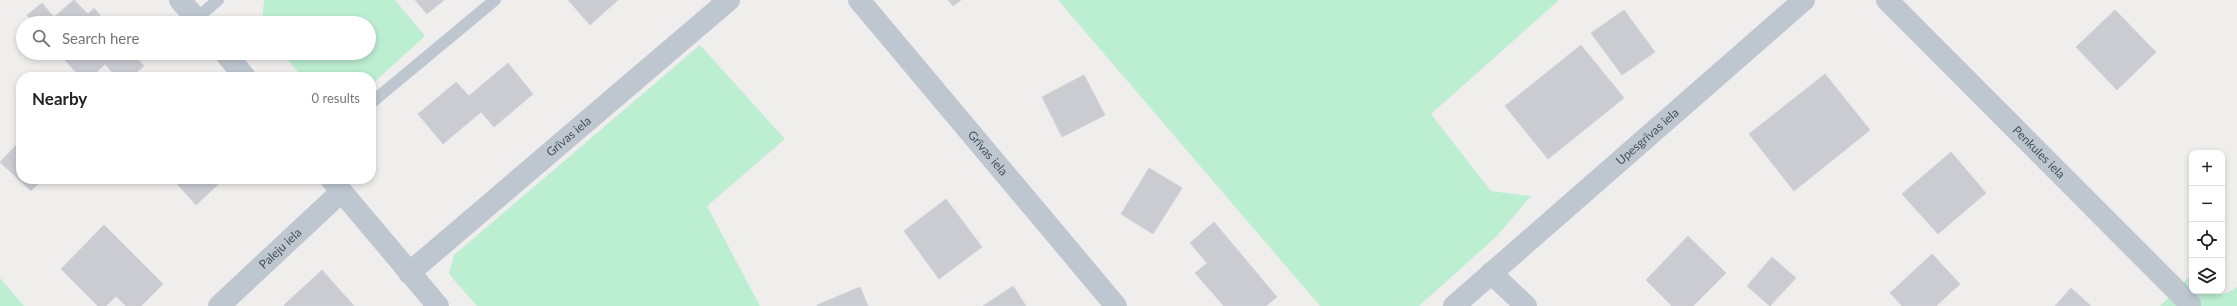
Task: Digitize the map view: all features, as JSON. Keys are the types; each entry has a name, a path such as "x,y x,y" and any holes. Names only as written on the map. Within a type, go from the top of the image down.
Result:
{"street":[{"path":"180,0 194,16"},
{"name":"Grīvas iela","path":"410,273 729,0"},
{"name":"Grīvas iela","path":"859,0 1116,306"},
{"name":"Upesgrīvas iela","path":"1454,306 1804,0"},
{"name":"Penkules iela","path":"1887,0 2190,304"},
{"path":"231,60 241,72"},
{"name":"Paleju iela","path":"219,306 336,185 438,306"},
{"path":"1491,273 1526,306"}],"lane":[{"path":"203,16 218,0"},
{"path":"376,99 495,0"}],"green space":[{"path":"264,0 395,0 425,36 376,80 376,72 298,72 288,60 376,60 376,16 263,16"},
{"path":"1058,0 1559,0 1431,114 1491,191 1531,196 1497,236 1419,306 1320,306"},
{"path":"700,45 785,139 707,206 760,306 477,306 449,274 454,255"},
{"path":"2189,277 2189,294 2223,295 2237,287 2237,306 2160,306"},
{"path":"0,278 24,306 0,306"}],"building":[{"path":"74,0 88,14 94,8 101,16 55,16"},
{"path":"415,0 444,0 427,14"},
{"path":"568,0 618,0 590,25"},
{"path":"948,0 961,0 953,6"},
{"path":"42,3 53,16 27,15"},
{"path":"1624,10 1655,52 1622,75 1591,33"},
{"path":"2115,10 2156,52 2117,90 2076,47"},
{"path":"1581,45 1624,98 1548,159 1505,106"},
{"path":"65,60 138,60 144,66 137,72 112,72 105,64 96,72 76,72"},
{"path":"508,63 533,94 494,127 481,112 443,144 418,114 456,82 469,96"},
{"path":"1825,74 1870,130 1794,191 1749,134"},
{"path":"1084,75 1105,115 1062,137 1042,97"},
{"path":"16,145 16,177 0,162"},
{"path":"1951,152 1986,193 1938,234 1902,194"},
{"path":"1149,168 1182,188 1153,234 1121,214"},
{"path":"24,184 38,184 31,191"},
{"path":"177,184 219,184 196,205"},
{"path":"946,199 982,247 939,279 904,231"},
{"path":"1214,222 1277,297 1266,306 1224,306 1195,273 1207,263 1190,243"},
{"path":"104,225 163,284 141,306 126,306 116,296 106,306 98,306 61,269"},
{"path":"1688,236 1726,273 1693,306 1672,306 1646,280"},
{"path":"1932,254 1960,284 1936,306 1902,306 1890,293"},
{"path":"1772,257 1796,278 1770,306 1747,286"},
{"path":"322,270 354,306 284,305"},
{"path":"1013,286 1026,306 983,306"},
{"path":"860,287 868,306 817,306 817,305"},
{"path":"2071,288 2091,306 2055,306"}]}
